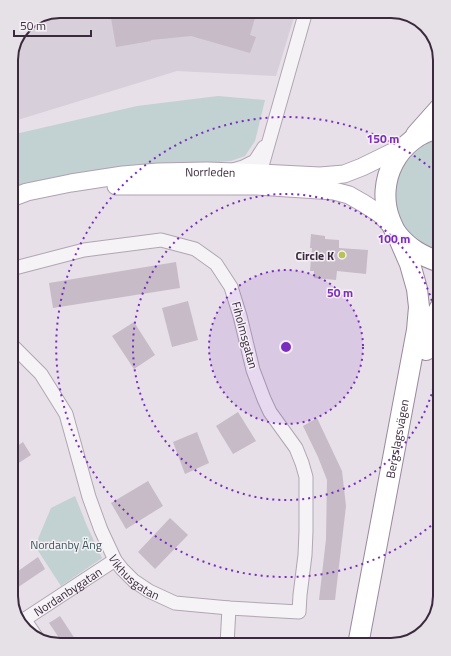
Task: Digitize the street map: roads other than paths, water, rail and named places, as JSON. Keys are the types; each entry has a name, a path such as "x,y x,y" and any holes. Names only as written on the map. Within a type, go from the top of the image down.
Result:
{"highway":[{"path":"408,144 433,116"},
{"path":"408,144 428,131 433,130"},
{"name":"Bergslagsvägen","path":"359,638 417,330 419,307 416,289 410,264 387,212 385,194 387,177 394,160 408,144"},
{"path":"395,231 409,247 423,256 433,260"},
{"name":"Bergslagsvägen","path":"373,638 431,324 433,320"}],"main road":[{"name":"Norrleden","path":"18,205 39,198 118,185 344,174 362,167 408,144"},
{"name":"Norrleden","path":"18,195 64,184 123,174 207,171 228,172 349,195 380,214 395,231"}],"street":[{"path":"259,179 304,18"},
{"path":"228,172 255,161 271,135"},
{"name":"Fiholmsgatan","path":"18,267 84,250 160,240 195,249 216,264 231,287 240,316 253,370 264,399 270,412 296,448 306,477 305,555 299,612"},
{"name":"Vikhusgatan","path":"18,351 41,374 66,414 89,497 101,530 115,560 134,581 149,592 175,603 299,612"},
{"name":"Nordanbygatan","path":"25,619 115,560"},
{"path":"227,638 229,608"}],"place":[{"name":"Circle K","path":"342,255"}],"park label":[{"name":"Nordanby Äng","path":"66,544"}]}
